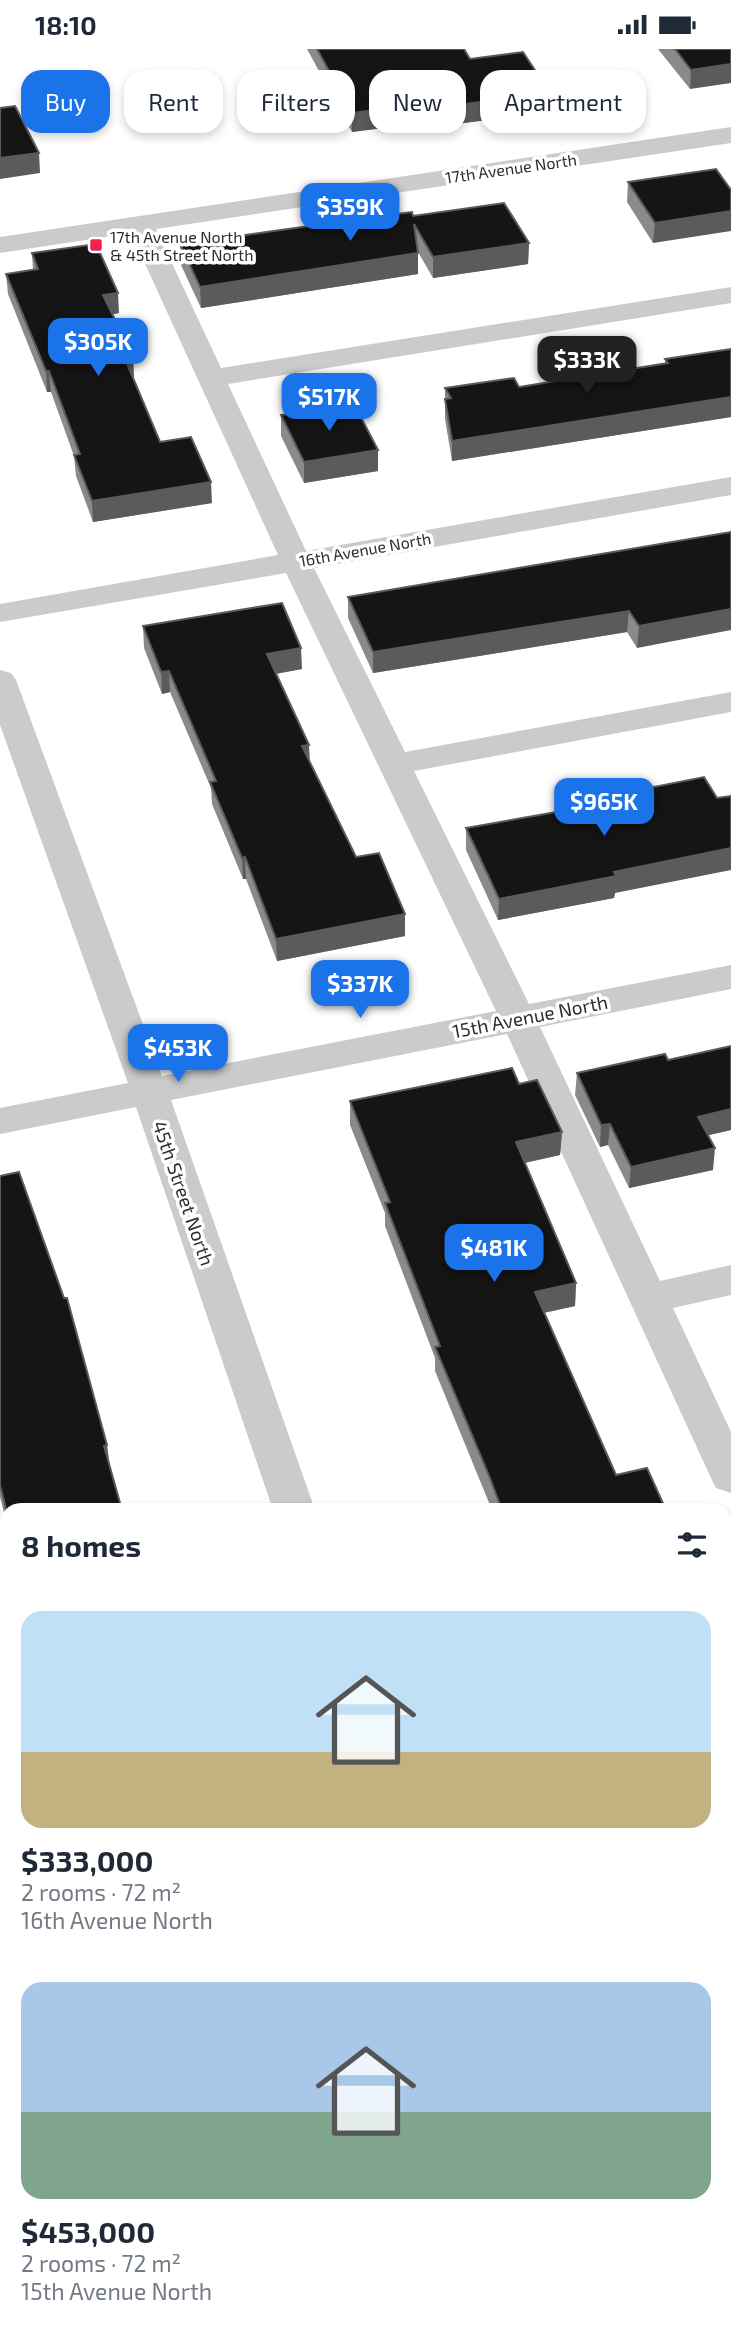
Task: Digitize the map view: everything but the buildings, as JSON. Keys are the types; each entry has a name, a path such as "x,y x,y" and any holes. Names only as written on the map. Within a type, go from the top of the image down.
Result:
{"street":[{"name":"17th Avenue North","path":"0,245 731,135"},
{"path":"140,223 296,562 518,1018 731,1476"},
{"path":"211,378 731,295"},
{"name":"16th Avenue North","path":"0,613 731,486"},
{"name":"45th Street North","path":"0,680 149,1090 292,1503"},
{"path":"395,764 731,702"},
{"name":"15th Avenue North","path":"0,1121 731,977"},
{"path":"648,1299 731,1280"}],"place":[{"name":"17th Avenue North & 45th Street North","path":"96,245"}]}
